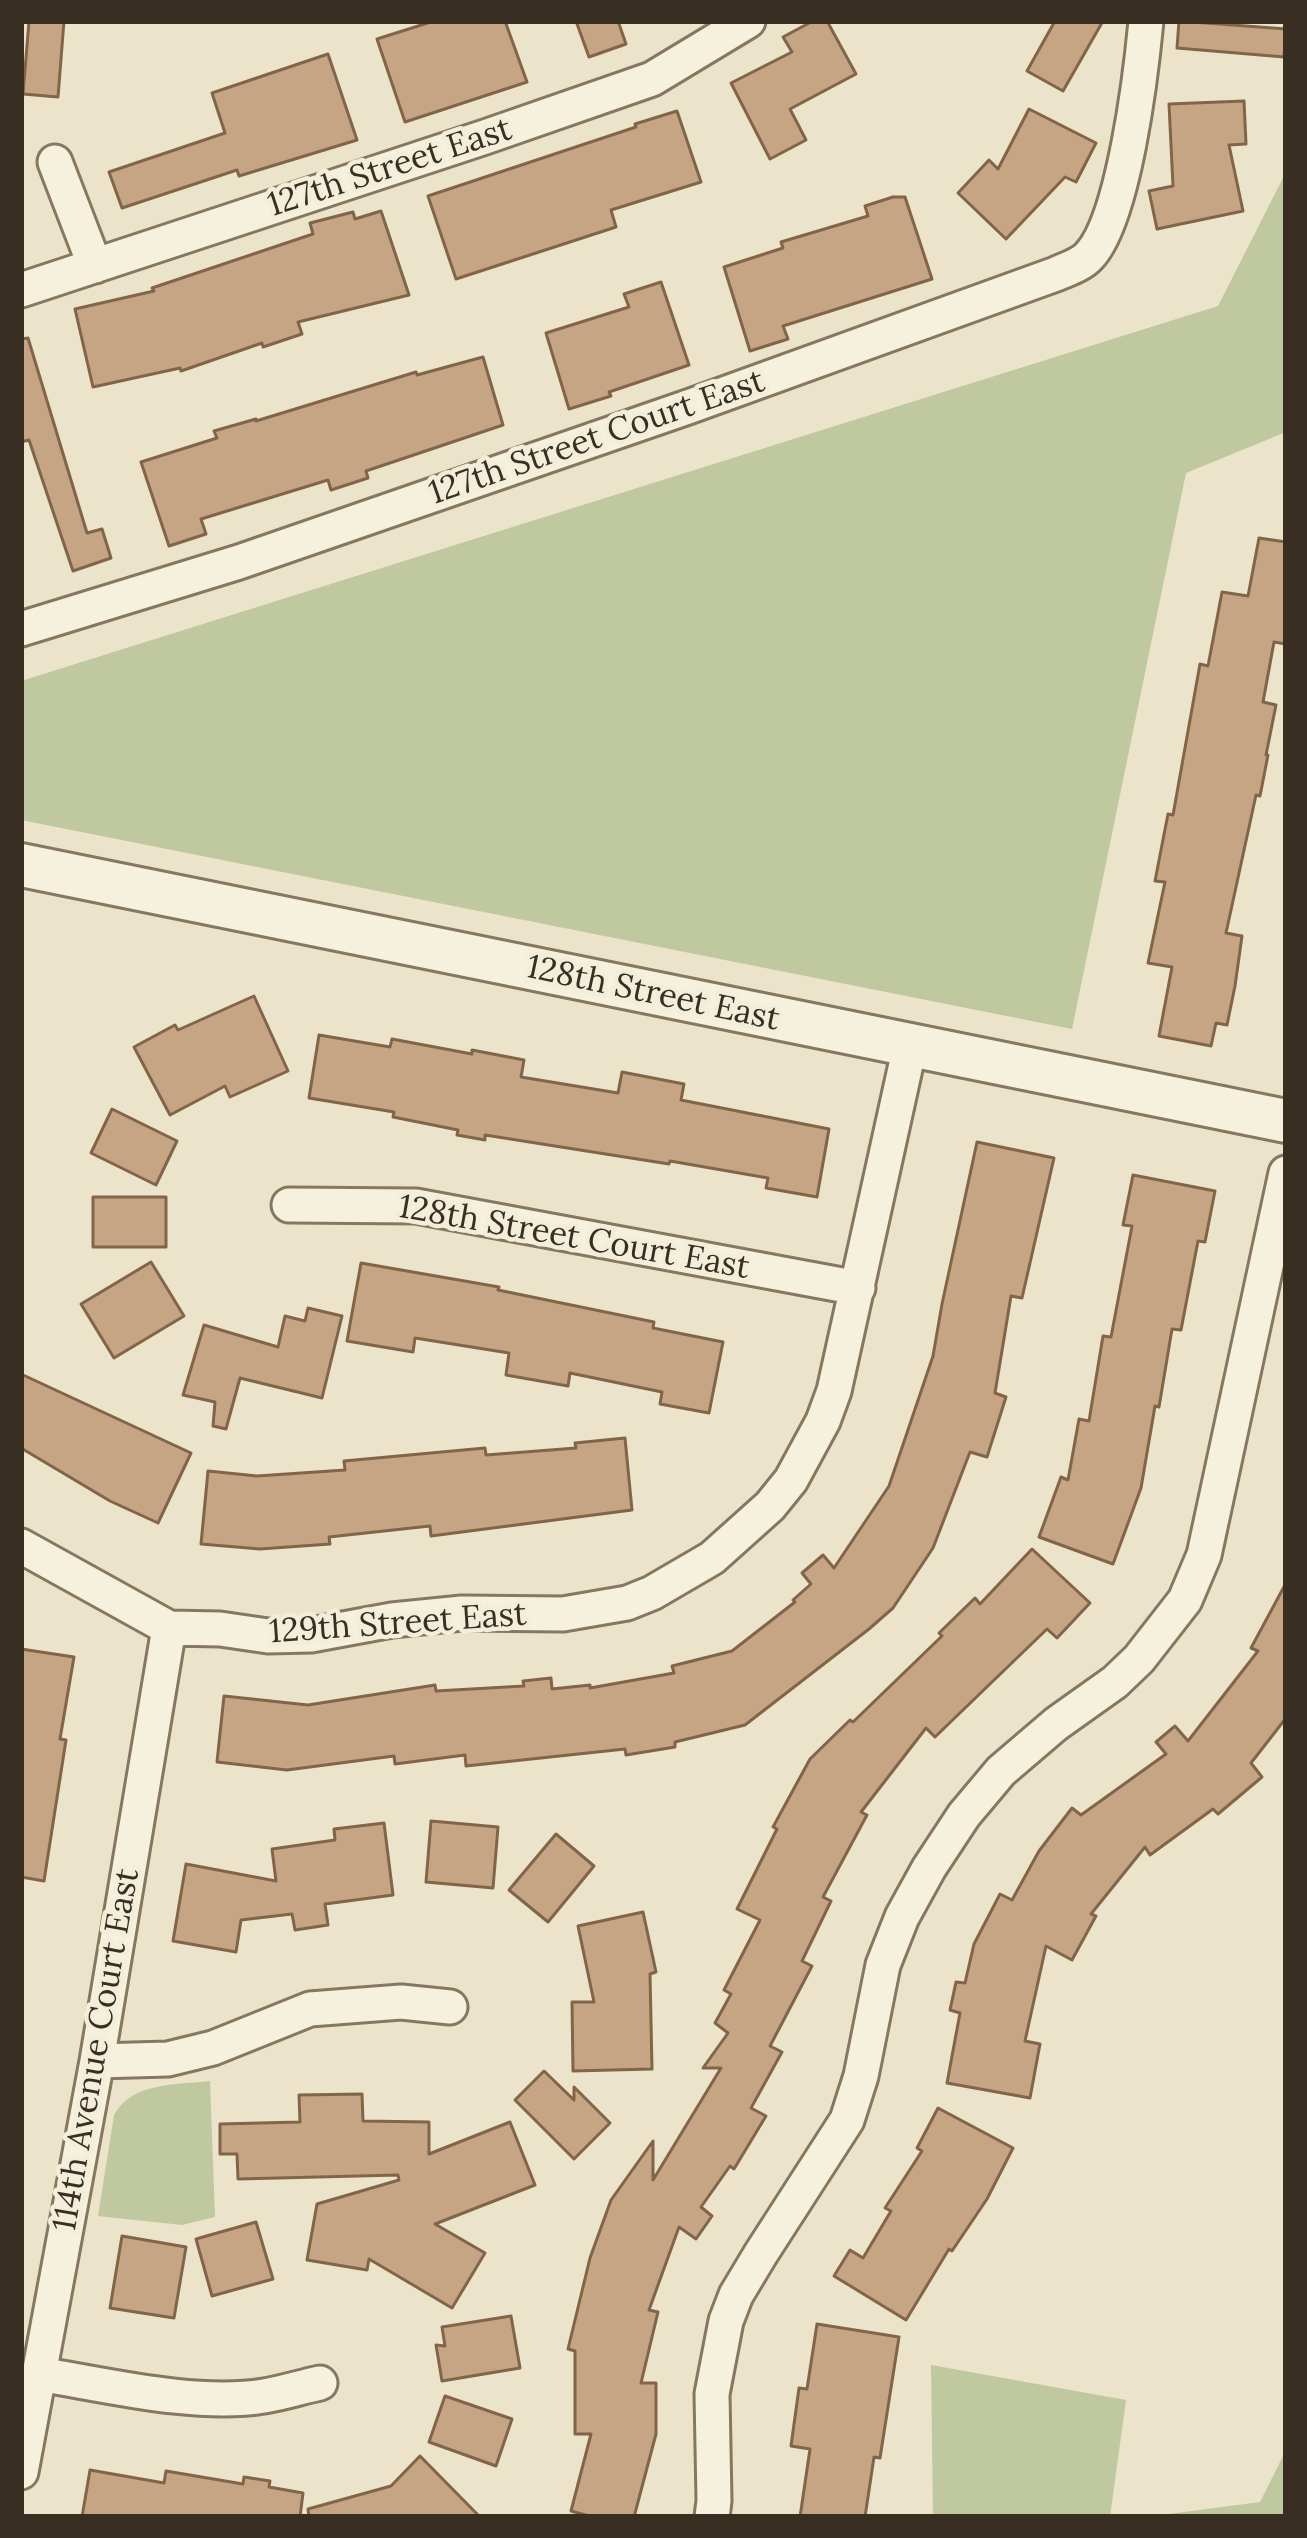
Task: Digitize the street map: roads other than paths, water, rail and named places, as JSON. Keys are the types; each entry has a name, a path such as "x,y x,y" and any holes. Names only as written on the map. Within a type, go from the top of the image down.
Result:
{"street":[{"name":"127th Street East","path":"21,290 652,79 748,21"},
{"name":"127th Street Court East","path":"21,629 239,562 1056,274 1089,256 1103,235 1120,181 1146,21"},
{"path":"55,162 95,266"},
{"name":"128th Street East","path":"21,865 1286,1121"},
{"name":"129th Street East","path":"21,1546 169,1628 268,1636 311,1635 462,1613 563,1614 627,1603 652,1593 712,1558 770,1506 807,1451 834,1391 910,1046"},
{"path":"712,2517 712,2394 726,2321 760,2255 847,2120 861,2076 883,1965 902,1917 964,1815 1001,1771 1115,1682 1185,1600 1204,1555 1286,1173"},
{"name":"128th Street Court East","path":"289,1205 416,1206 857,1288"},
{"name":"114th Avenue Court East","path":"21,2472 97,2061 169,1628"},
{"path":"97,2061 168,2059 212,2048 310,2008 401,2002 451,2007"},
{"path":"39,2374 214,2398 262,2396 320,2383"}]}
